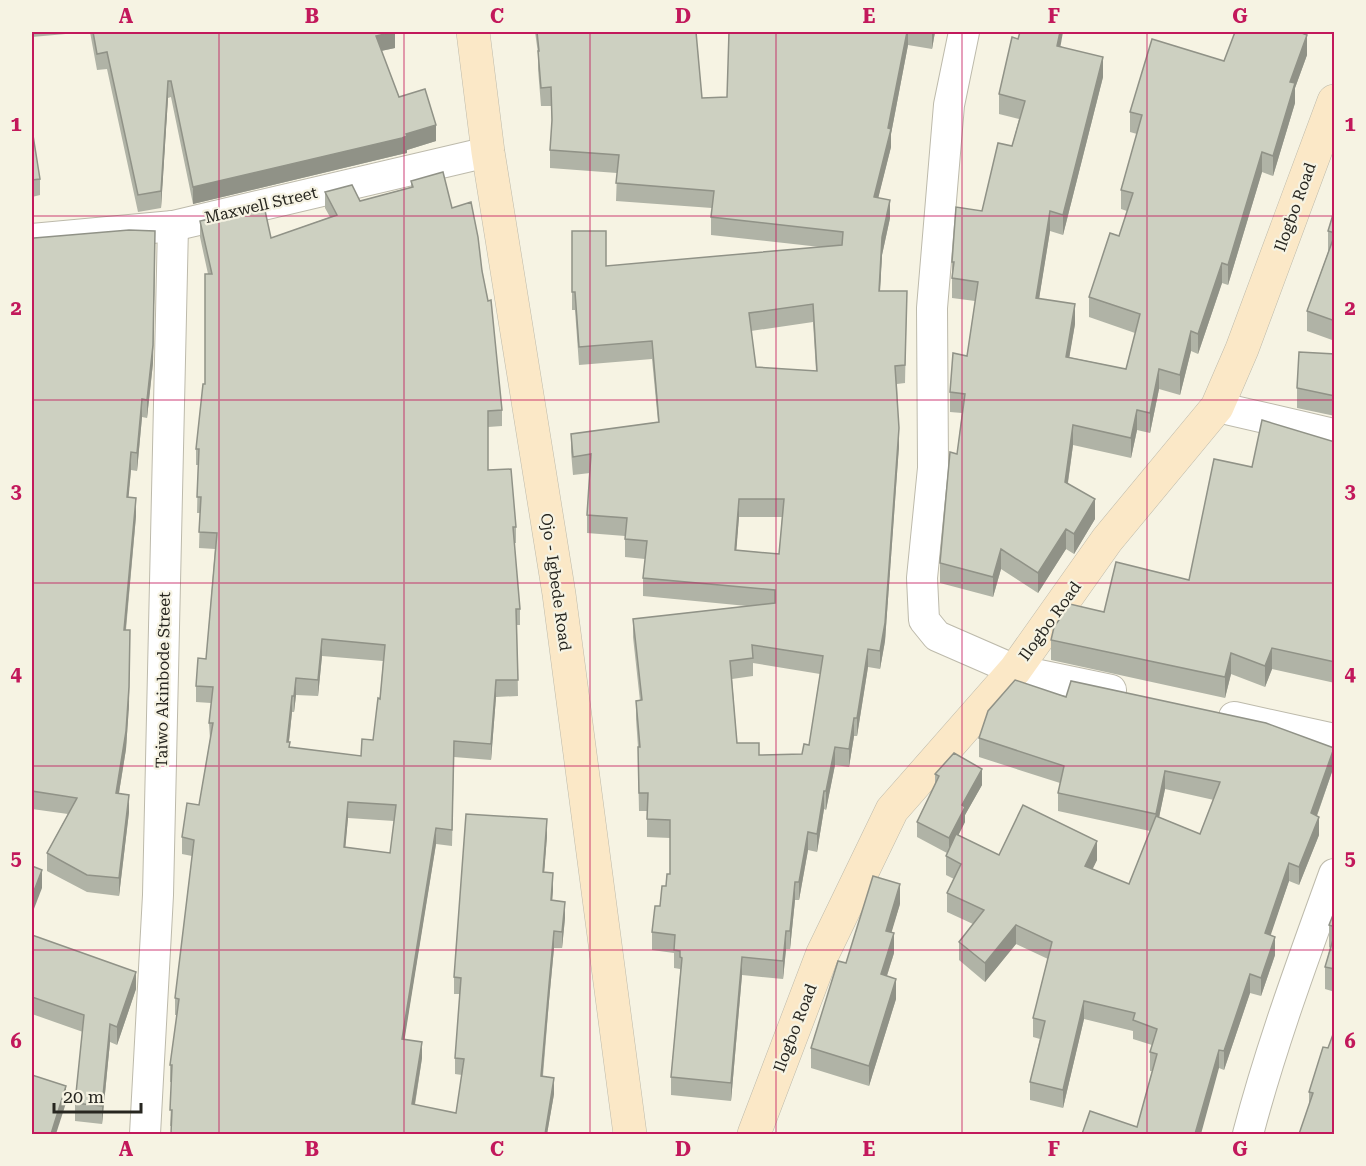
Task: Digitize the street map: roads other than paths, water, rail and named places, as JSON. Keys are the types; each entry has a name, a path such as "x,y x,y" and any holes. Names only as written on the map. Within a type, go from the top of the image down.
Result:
{"main road":[{"name":"Ojo - Igbede Road","path":"472,32 488,152 559,594 630,1134"},
{"name":"Ilogbo Road","path":"754,1134 822,956 892,810 1015,670 1107,540 1217,407 1242,349 1335,101"}],"street":[{"path":"964,32 949,105 932,308 933,468 922,578 924,620 937,636 1015,670 1140,697"},
{"name":"Maxwell Street","path":"32,239 173,226 488,152"},
{"name":"Taiwo Akinbode Street","path":"145,1134 158,895 173,226"},
{"path":"1217,407 1335,434"},
{"path":"1209,712 1335,739"},
{"path":"1248,1134 1262,1080 1286,1005 1335,874"}]}
